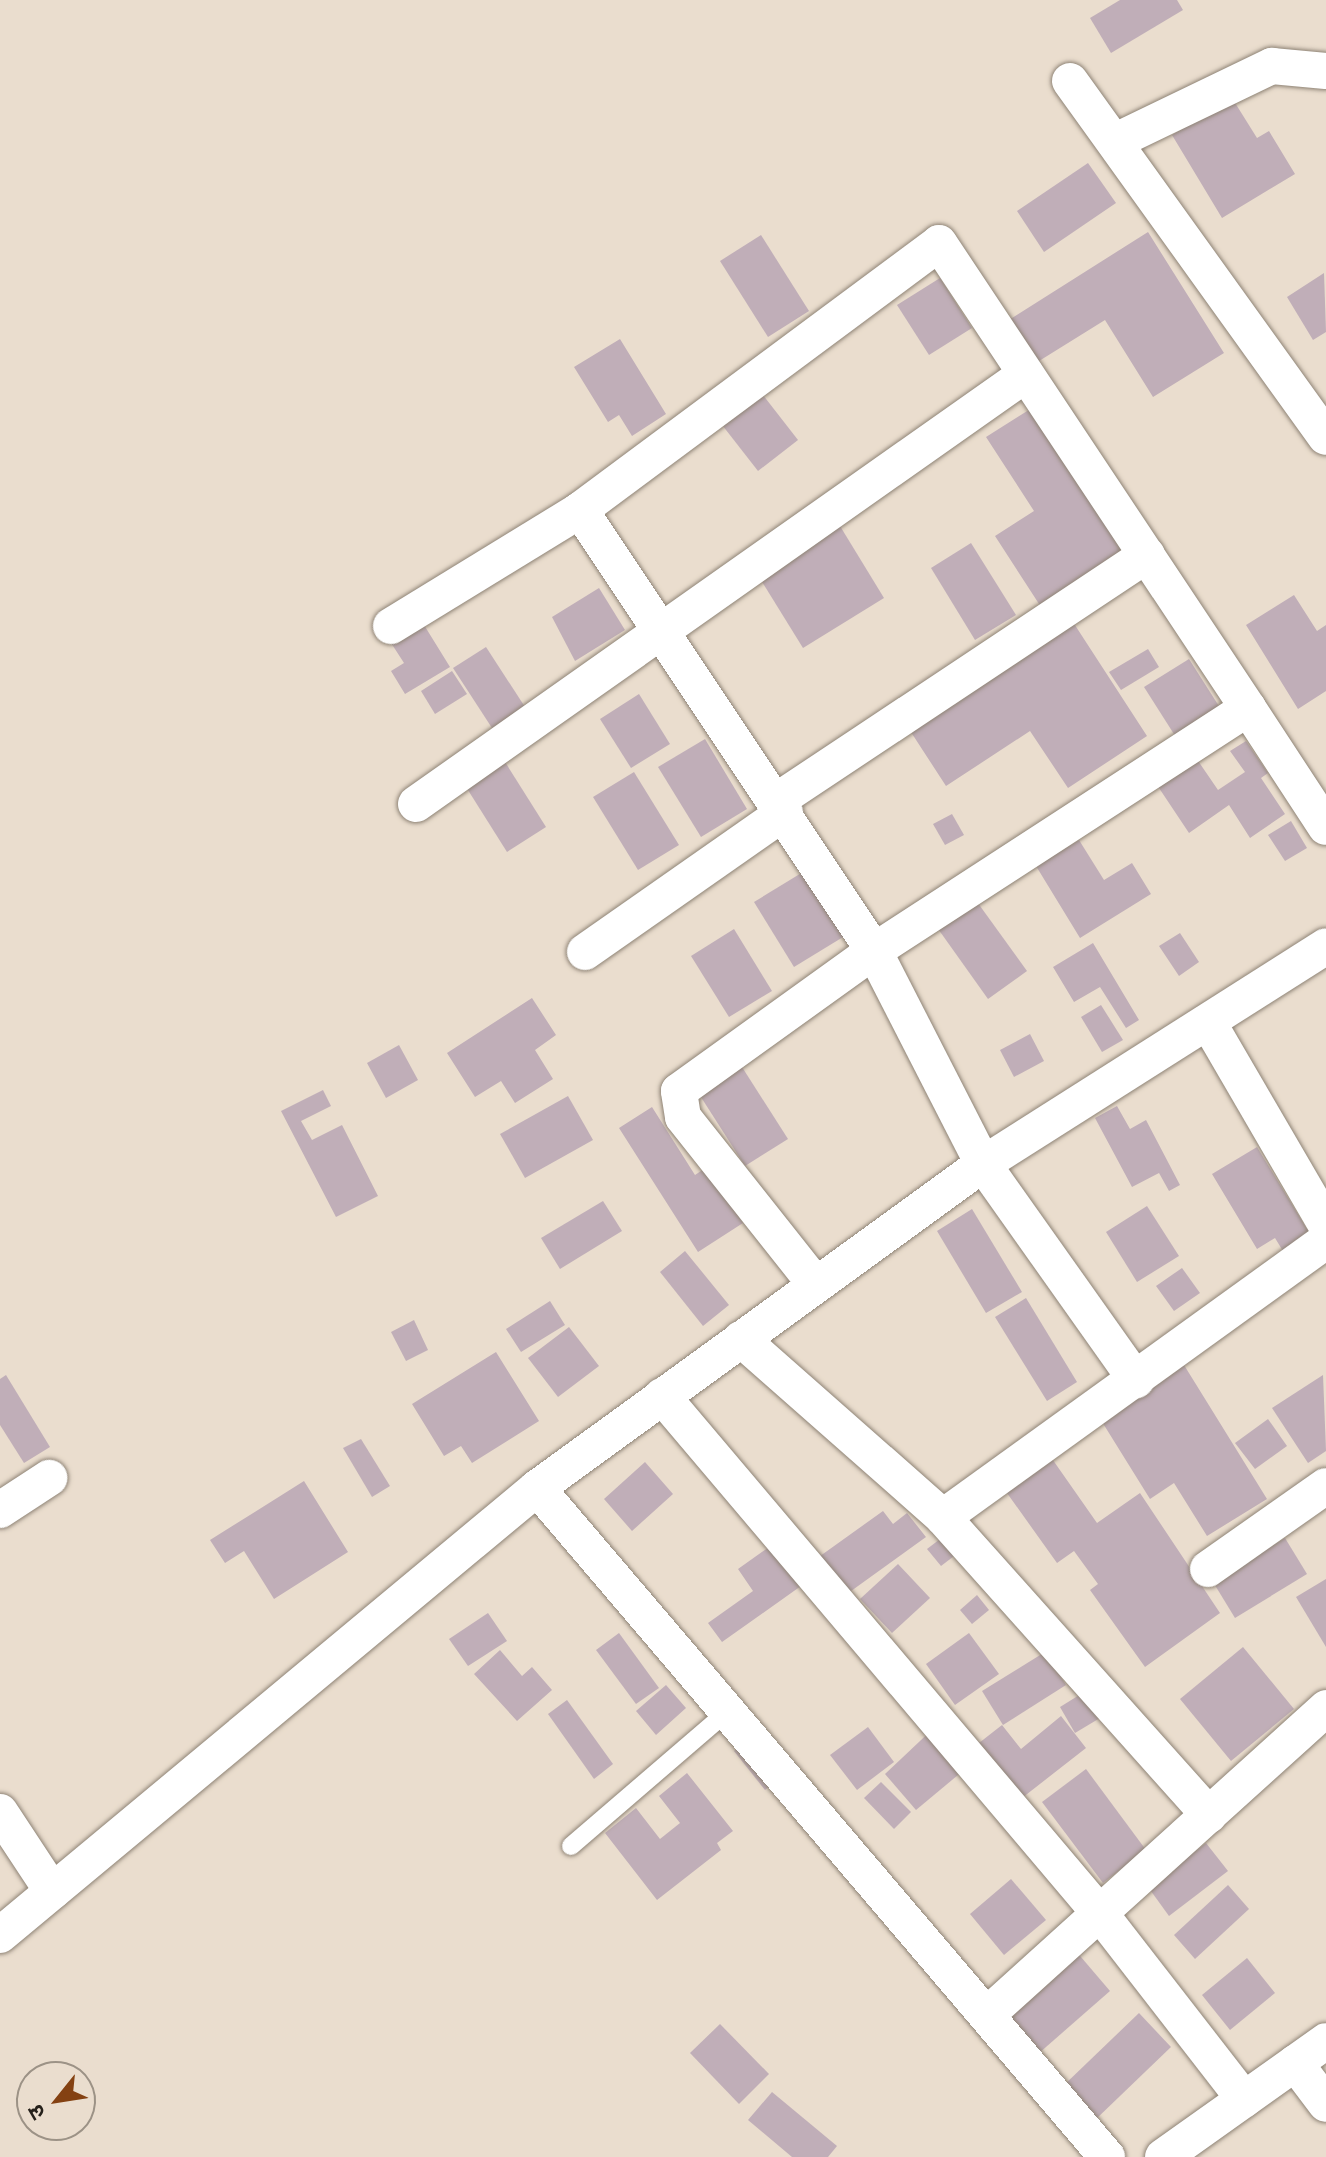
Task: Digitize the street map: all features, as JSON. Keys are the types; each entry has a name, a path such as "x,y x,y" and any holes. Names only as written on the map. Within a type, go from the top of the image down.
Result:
{"street":[{"path":"1118,140 1272,66 1326,71"},
{"path":"1070,81 1118,140 1326,437"},
{"path":"391,626 580,510 939,243 1326,827"},
{"path":"416,804 660,627 1026,374"},
{"path":"580,510 781,806 874,951 983,1164 1136,1380"},
{"path":"585,952 781,806 1147,555"},
{"path":"816,1285 683,1117 676,1098 874,951 1248,708"},
{"path":"0,1935 537,1488 983,1164 1326,946"},
{"path":"1208,1022 1326,1225"},
{"path":"943,1517 1326,1241"},
{"path":"741,1339 943,1517 1209,1815"},
{"path":"662,1396 1102,1916 1244,2099"},
{"path":"0,1510 49,1478"},
{"path":"1208,1569 1326,1486"},
{"path":"537,1488 989,2013 1107,2157"},
{"path":"989,2013 1102,1916 1326,1708"},
{"path":"0,1812 52,1891"},
{"path":"1163,2157 1326,2041"},
{"path":"1295,2063 1326,2104"}],"lane":[{"path":"571,1846 729,1710"}],"building":[{"path":"1120,0 1177,0 1183,10 1111,53 1090,18"},
{"path":"1232,98 1257,138 1269,131 1295,174 1222,218 1172,135"},
{"path":"1088,163 1116,203 1044,252 1017,211"},
{"path":"1148,232 1224,353 1153,397 1105,320 1031,366 1004,323"},
{"path":"761,235 809,311 768,337 720,261"},
{"path":"1324,273 1326,332 1313,340 1287,297"},
{"path":"940,278 972,328 929,355 897,305"},
{"path":"620,339 666,414 632,436 619,415 608,422 574,367"},
{"path":"759,390 798,440 758,471 719,421"},
{"path":"1032,408 1124,553 1041,607 995,536 1034,511 986,437"},
{"path":"840,526 884,598 803,648 759,577"},
{"path":"971,543 1016,615 975,640 931,568"},
{"path":"599,588 625,630 575,661 552,617"},
{"path":"1294,595 1317,631 1326,625 1326,691 1298,709 1246,625"},
{"path":"416,612 450,667 405,694 391,671 404,663 384,632"},
{"path":"1071,619 1147,736 1068,788 1030,731 946,786 907,726"},
{"path":"486,647 525,707 492,728 453,668"},
{"path":"1148,649 1159,667 1121,690 1109,672"},
{"path":"1189,659 1224,714 1179,742 1144,687"},
{"path":"452,671 467,694 435,714 421,691"},
{"path":"639,694 670,744 631,768 600,719"},
{"path":"705,739 747,809 701,837 658,767"},
{"path":"1246,741 1268,773 1261,778 1285,814 1250,838 1229,805 1189,833 1153,779 1192,752 1218,790 1245,772 1230,751"},
{"path":"500,754 546,827 507,852 461,779"},
{"path":"634,772 679,845 638,870 593,797"},
{"path":"952,814 964,835 945,845 933,824"},
{"path":"1291,821 1307,848 1285,861 1268,835"},
{"path":"1079,840 1104,880 1132,863 1151,894 1080,938 1036,866"},
{"path":"808,869 848,934 794,967 754,902"},
{"path":"975,899 1027,971 988,999 936,926"},
{"path":"734,929 772,991 729,1017 691,956"},
{"path":"1180,933 1199,962 1179,976 1159,946"},
{"path":"1093,943 1139,1020 1126,1028 1100,987 1074,1002 1053,967"},
{"path":"532,998 556,1035 535,1050 553,1079 515,1103 501,1081 475,1097 447,1053"},
{"path":"1101,1005 1123,1040 1102,1052 1081,1017"},
{"path":"1030,1034 1044,1061 1014,1077 1000,1050"},
{"path":"399,1045 418,1080 386,1098 367,1063"},
{"path":"742,1067 788,1139 745,1166 699,1094"},
{"path":"323,1090 331,1106 301,1121 312,1140 342,1125 378,1196 336,1217 281,1111"},
{"path":"568,1096 593,1140 525,1178 500,1134"},
{"path":"1117,1106 1130,1129 1146,1120 1180,1185 1169,1191 1159,1173 1132,1187 1095,1118"},
{"path":"652,1107 695,1175 707,1167 743,1223 698,1252 619,1128"},
{"path":"1257,1147 1313,1239 1286,1256 1275,1238 1257,1249 1212,1174"},
{"path":"603,1201 622,1231 560,1269 541,1238"},
{"path":"1147,1206 1179,1256 1137,1282 1106,1232"},
{"path":"972,1209 1022,1292 986,1313 937,1231"},
{"path":"685,1251 729,1305 703,1326 660,1272"},
{"path":"1182,1268 1200,1293 1174,1311 1156,1286"},
{"path":"1026,1298 1077,1382 1047,1401 995,1317"},
{"path":"550,1301 565,1325 521,1352 506,1329"},
{"path":"414,1320 428,1350 406,1361 391,1332"},
{"path":"569,1327 599,1366 558,1397 528,1358"},
{"path":"496,1352 539,1421 472,1463 461,1446 444,1456 412,1404"},
{"path":"1184,1365 1267,1499 1207,1536 1174,1483 1150,1499 1099,1417"},
{"path":"6,1375 50,1447 24,1463 0,1425 0,1379"},
{"path":"1323,1375 1326,1451 1308,1463 1272,1408"},
{"path":"1268,1419 1287,1446 1255,1469 1235,1443"},
{"path":"361,1439 390,1486 372,1497 343,1448"},
{"path":"1048,1453 1097,1523 1140,1493 1220,1613 1145,1667 1090,1590 1098,1584 1074,1551 1057,1563 1002,1486"},
{"path":"645,1462 673,1494 632,1531 604,1499"},
{"path":"304,1481 348,1552 274,1599 244,1551 225,1563 210,1540"},
{"path":"883,1511 893,1524 907,1513 926,1537 840,1599 809,1564"},
{"path":"948,1533 962,1550 941,1566 927,1549"},
{"path":"1285,1538 1307,1574 1235,1618 1213,1582"},
{"path":"779,1540 808,1581 722,1642 708,1623 753,1591 738,1569"},
{"path":"898,1564 930,1598 892,1633 860,1599"},
{"path":"1326,1579 1326,1647 1296,1597"},
{"path":"977,1595 989,1610 972,1624 960,1610"},
{"path":"488,1613 507,1641 468,1666 449,1639"},
{"path":"619,1633 659,1688 636,1704 596,1650"},
{"path":"969,1633 999,1674 955,1705 926,1664"},
{"path":"1243,1647 1294,1709 1231,1761 1180,1699"},
{"path":"500,1650 522,1676 532,1667 552,1690 517,1721 474,1674"},
{"path":"1045,1652 1066,1685 1003,1725 982,1691"},
{"path":"666,1685 686,1708 656,1735 636,1711"},
{"path":"1089,1689 1105,1715 1075,1733 1060,1707"},
{"path":"567,1700 613,1764 594,1779 548,1714"},
{"path":"1061,1716 1086,1748 1022,1798 979,1743 1002,1725 1021,1749"},
{"path":"937,1725 970,1765 916,1810 885,1774"},
{"path":"868,1727 894,1762 857,1790 830,1755"},
{"path":"750,1737 782,1777 765,1790 734,1751"},
{"path":"1086,1769 1146,1850 1103,1883 1042,1802"},
{"path":"687,1773 733,1831 717,1843 721,1850 657,1900 605,1833 636,1808 660,1839 680,1823 659,1796"},
{"path":"881,1782 911,1812 894,1829 864,1798"},
{"path":"1206,1843 1228,1871 1169,1916 1148,1887"},
{"path":"1011,1879 1046,1920 1004,1955 970,1914"},
{"path":"1228,1885 1249,1909 1195,1959 1174,1935"},
{"path":"1075,1950 1110,1991 1038,2054 1003,2013"},
{"path":"1247,1958 1275,1993 1230,2030 1202,1995"},
{"path":"1139,2013 1171,2047 1094,2121 1062,2087"},
{"path":"720,2024 769,2074 739,2104 690,2053"},
{"path":"772,2092 837,2146 828,2157 792,2157 748,2120"}]}
